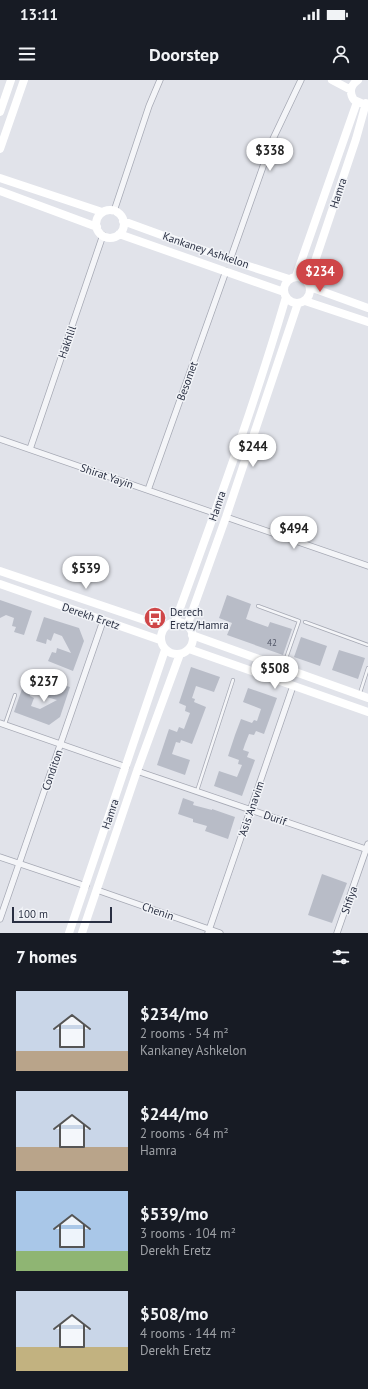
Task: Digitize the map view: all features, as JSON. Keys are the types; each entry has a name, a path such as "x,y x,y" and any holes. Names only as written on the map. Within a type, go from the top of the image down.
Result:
{"street":[{"path":"0,112 11,80"},
{"path":"0,149 24,80"},
{"path":"114,211 149,106 160,80"},
{"path":"230,260 272,141 300,80"},
{"path":"332,80 351,90"},
{"path":"357,80 354,82 351,90 352,96 357,102 363,104 367,103"},
{"name":"Hamra","path":"292,277 357,102"},
{"name":"Hamra","path":"309,284 367,103"},
{"path":"0,178 102,212 114,211 120,214 123,221 123,228 119,234 111,237 103,235 97,226 97,219 102,212"},
{"path":"0,192 97,226"},
{"name":"Kankaney Ashkelon","path":"123,221 230,260 292,277"},
{"name":"Kankaney Ashkelon","path":"119,234 226,271 285,294"},
{"name":"Hakhlil","path":"30,449 103,235"},
{"name":"Besomet","path":"148,490 226,271"},
{"path":"368,308 309,284 302,277 292,277 285,284 285,294 291,302 302,302 368,322"},
{"path":"302,302 310,295 309,284"},
{"name":"Hamra","path":"175,622 272,343 285,294"},
{"name":"Hamra","path":"187,626 302,302"},
{"name":"Shirat Yayin","path":"0,439 214,513"},
{"path":"226,517 368,566"},
{"name":"Derekh Eretz","path":"0,571 165,627"},
{"name":"Derekh Eretz","path":"0,584 160,640"},
{"name":"Conditon","path":"0,919 103,621"},
{"path":"175,622 187,626 193,640 189,649 180,654 175,654 165,650 160,640 165,627 175,622"},
{"path":"192,635 368,698"},
{"path":"189,649 368,712"},
{"name":"Hamra","path":"69,933 165,650"},
{"name":"Hamra","path":"82,933 137,771 180,654"},
{"name":"'Asis 'Anavim","path":"209,931 293,686"},
{"path":"2,724 126,767"},
{"name":"Durif","path":"137,771 367,848"},
{"name":"Shfiya","path":"337,933 367,848"},
{"path":"0,857 86,886"},
{"name":"Chenin","path":"97,890 209,931 220,933"}],"lane":[{"path":"258,606 299,621 283,668"},
{"path":"306,622 368,645"},
{"path":"360,695 368,668"},
{"path":"197,791 233,680"},
{"path":"2,724 15,694"}],"building":[{"path":"227,595 251,604 246,619 268,627 270,622 292,629 283,655 227,635 232,623 219,618"},
{"path":"0,600 32,611 24,635 14,632 16,627 12,626 14,618 6,615 0,618"},
{"path":"44,617 79,628 84,641 73,671 48,661 52,652 56,653 57,648 71,653 62,636 54,633 51,641 47,639 46,644 36,641"},
{"path":"301,637 327,646 320,666 294,657"},
{"path":"339,650 365,658 358,679 332,670"},
{"path":"191,667 220,677 214,692 196,686 192,698 195,699 194,702 206,707 192,744 181,740 180,743 176,742 172,754 190,760 185,775 157,765 169,729 177,732 179,727 184,729 190,713 185,711 186,706 179,703"},
{"path":"44,679 70,687 60,717 49,725 14,712 22,689 31,692 30,696 34,698 31,706 40,709 57,700 43,696 45,691 41,690"},
{"path":"248,688 277,698 264,734 256,731 254,735 249,734 245,744 243,750 249,752 247,757 255,760 242,796 214,786 219,771 237,777 242,765 238,764 239,760 228,756 241,719 252,723 254,720 257,721 261,709 243,702"},
{"path":"183,798 194,802 193,805 212,809 235,817 228,839 205,831 207,826 193,822 193,819 178,814"},
{"path":"322,874 347,883 332,923 308,915"}],"place":[{"name":"Derech Eretz/Hamra","path":"155,618"}]}
